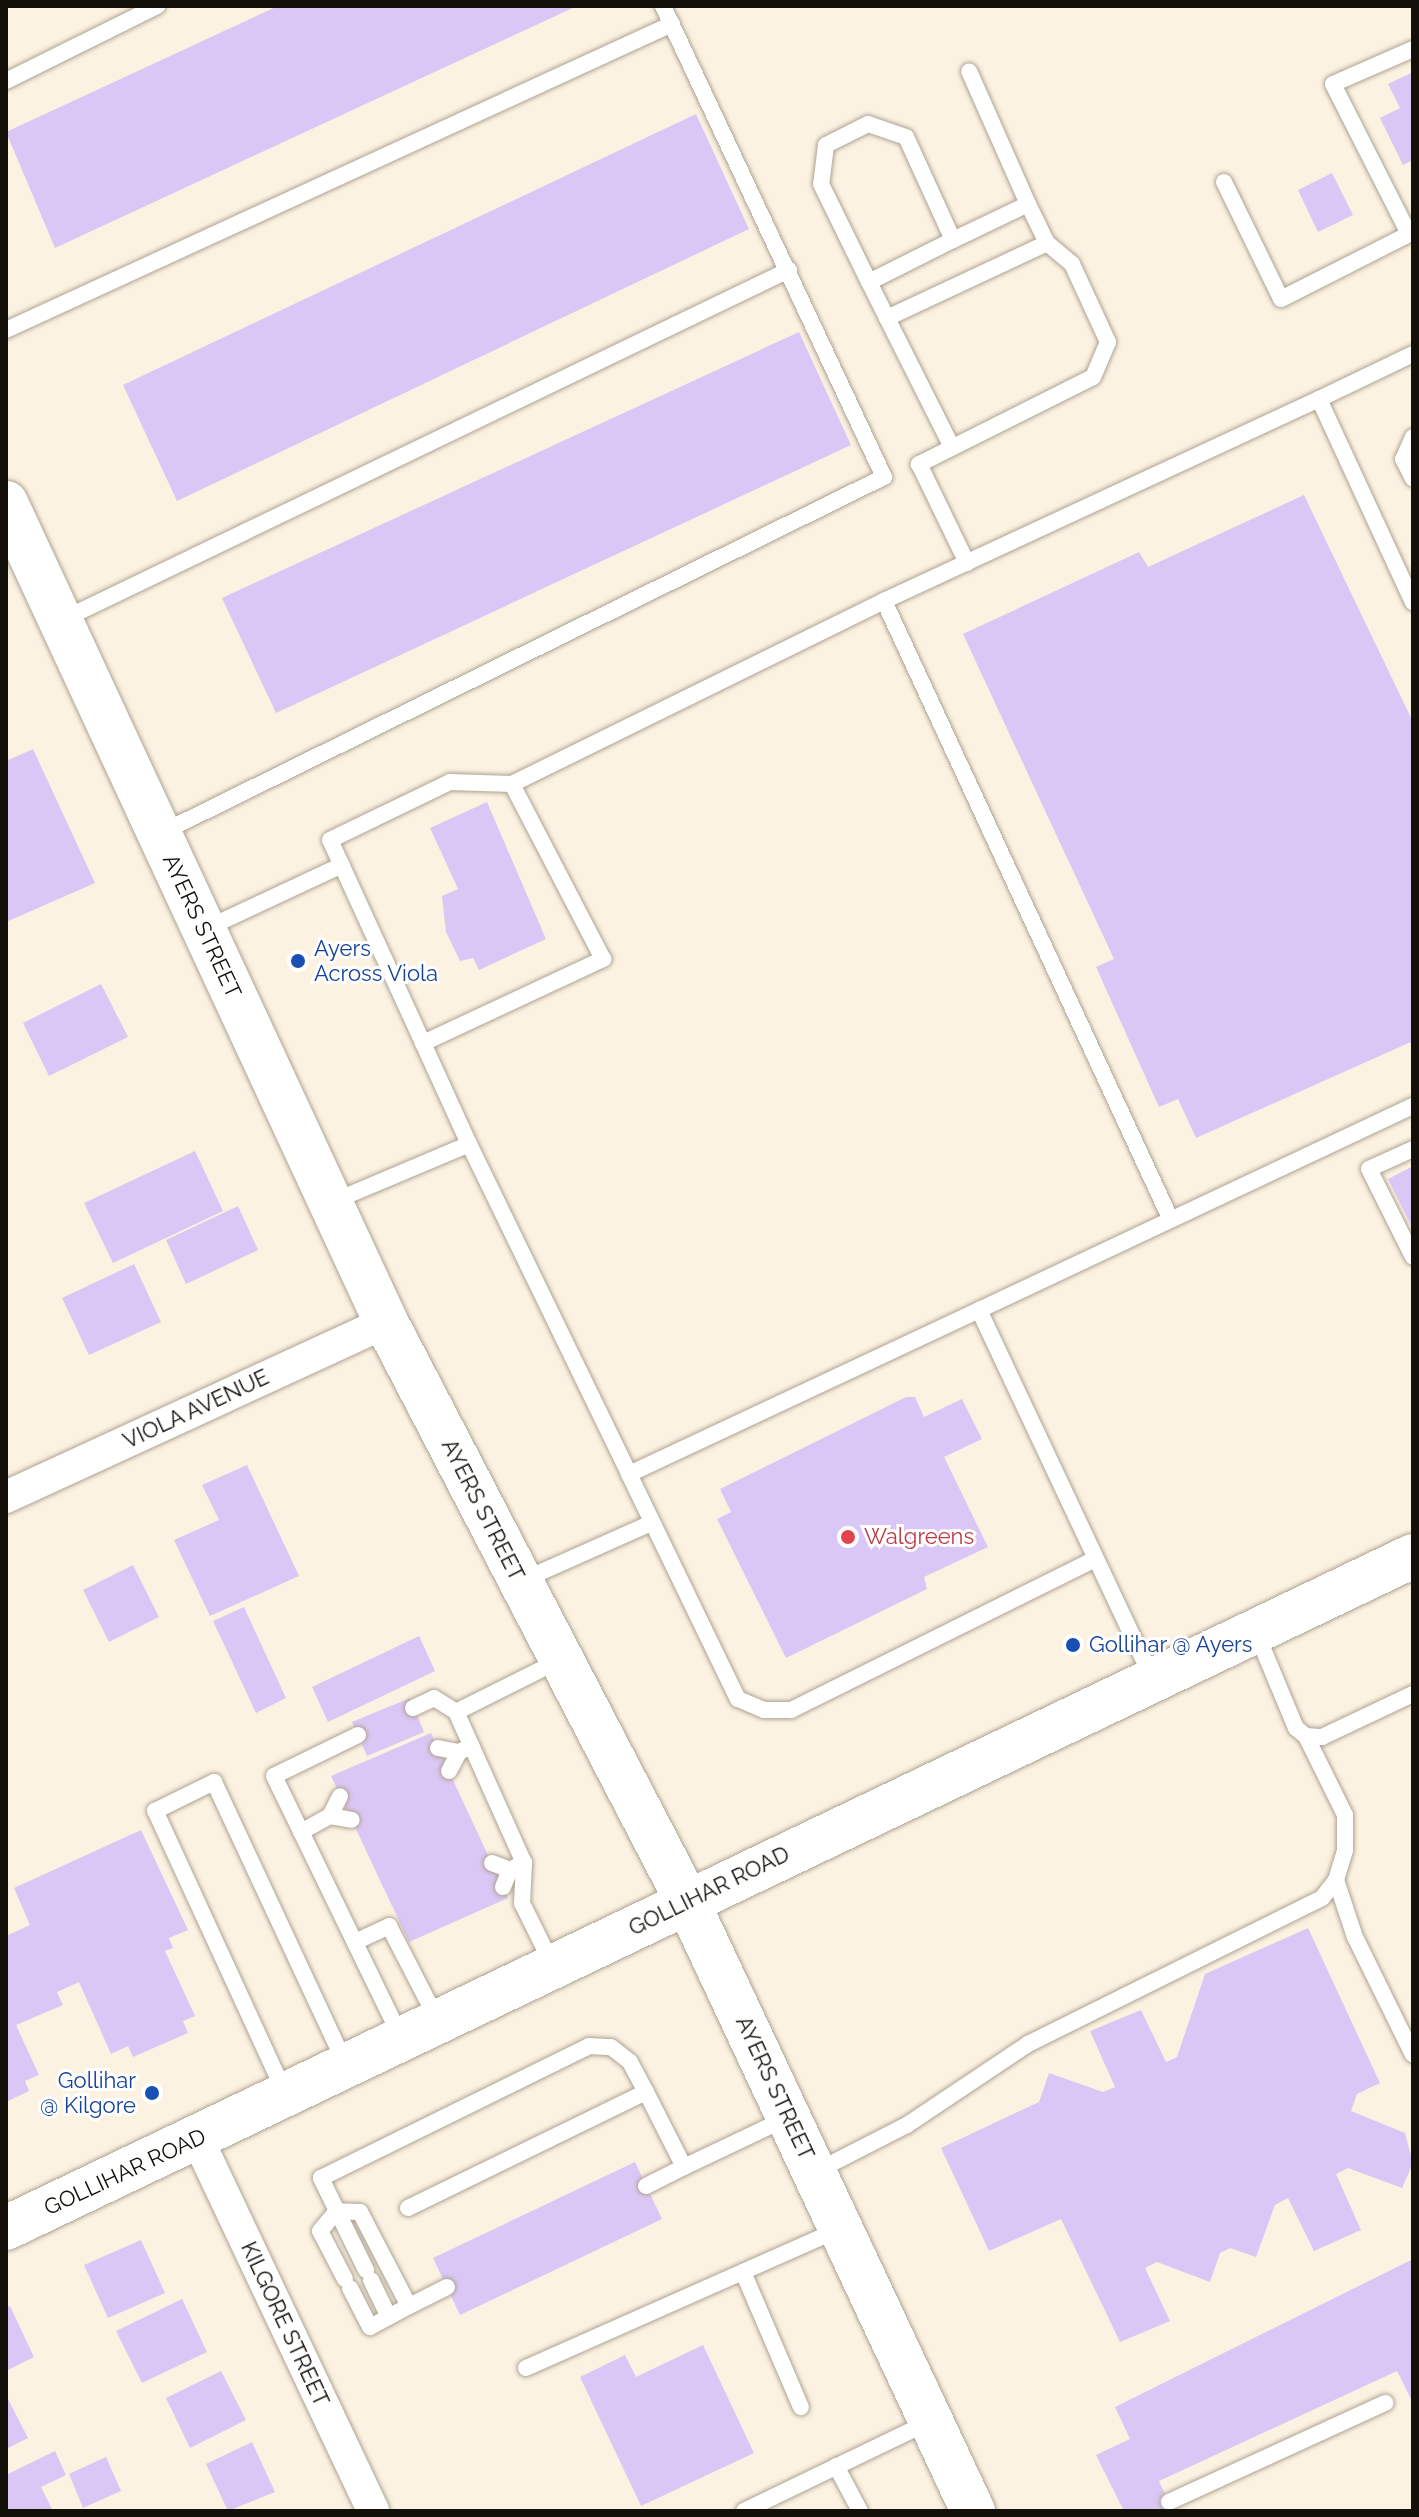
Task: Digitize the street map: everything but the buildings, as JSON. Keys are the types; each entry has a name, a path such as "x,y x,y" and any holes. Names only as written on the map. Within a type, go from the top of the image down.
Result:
{"main road":[{"name":"AYERS STREET","path":"6,503 386,1322 687,1901 974,2511"},
{"name":"GOLLIHAR ROAD","path":"6,2228 1413,1556"}],"street":[{"name":"VIOLA AVENUE","path":"6,1497 386,1322"},
{"name":"KILGORE STREET","path":"197,2138 373,2511"}],"lane":[{"path":"6,81 157,6"},
{"path":"160,834 880,484 884,468 663,6"},
{"path":"6,330 672,24"},
{"path":"1224,182 1281,299 1411,233 1333,84 1413,49"},
{"path":"967,563 919,464 1093,377 1104,361 1108,342 1072,264 1047,243 969,71"},
{"path":"952,447 821,184 826,145 868,124 906,137 953,240"},
{"path":"869,282 1028,204"},
{"path":"887,318 1047,243"},
{"path":"61,621 789,270"},
{"path":"1095,1559 791,1710 764,1710 738,1699 469,1144 330,840 450,782 512,784 884,601 1413,354"},
{"path":"1319,399 1413,602"},
{"path":"1413,437 1403,459 1413,479"},
{"path":"884,601 1171,1220"},
{"path":"423,1043 603,959 512,784"},
{"path":"204,930 342,865"},
{"path":"629,1474 1413,1106"},
{"path":"330,1203 469,1144"},
{"path":"1413,1149 1369,1169 1413,1257"},
{"path":"979,1310 1153,1680"},
{"path":"521,1582 651,1523"},
{"path":"1256,1631 1296,1728 1306,1736 1345,1815 1336,1880 1361,1951 1413,2055"},
{"path":"456,1712 561,1660"},
{"path":"1306,1736 1322,1737 1413,1694"},
{"path":"413,1708 434,1698 456,1712 466,1749 517,1866 522,1903 553,1966"},
{"path":"358,1735 274,1776 355,1942 420,2030"},
{"path":"438,1748 466,1749"},
{"path":"449,1771 466,1749"},
{"path":"286,2095 155,1811 214,1782 346,2066"},
{"path":"301,1832 330,1816 340,1796"},
{"path":"330,1816 352,1820"},
{"path":"492,1863 517,1866"},
{"path":"503,1887 517,1866"},
{"path":"814,2172 907,2125 1028,2044 1322,1898 1336,1880"},
{"path":"355,1942 391,1918"},
{"path":"391,1918 405,1934"},
{"path":"391,1918 420,2030"},
{"path":"389,2317 321,2178 366,2151 589,2046 611,2047 630,2062 684,2167"},
{"path":"408,2208 646,2092"},
{"path":"646,2186 789,2118"},
{"path":"337,2211 320,2231 370,2327 447,2287"},
{"path":"337,2211 360,2212 409,2306"},
{"path":"526,2368 841,2228"},
{"path":"743,2272 801,2407"},
{"path":"1169,2502 1385,2403"},
{"path":"744,2511 932,2420"},
{"path":"836,2466 860,2511"}],"place":[{"name":"Ayers Across Viola","path":"298,961"},
{"name":"Walgreens","path":"848,1537"},
{"name":"Gollihar @ Ayers","path":"1073,1645"},
{"name":"Gollihar @ Kilgore","path":"152,2093"}]}
